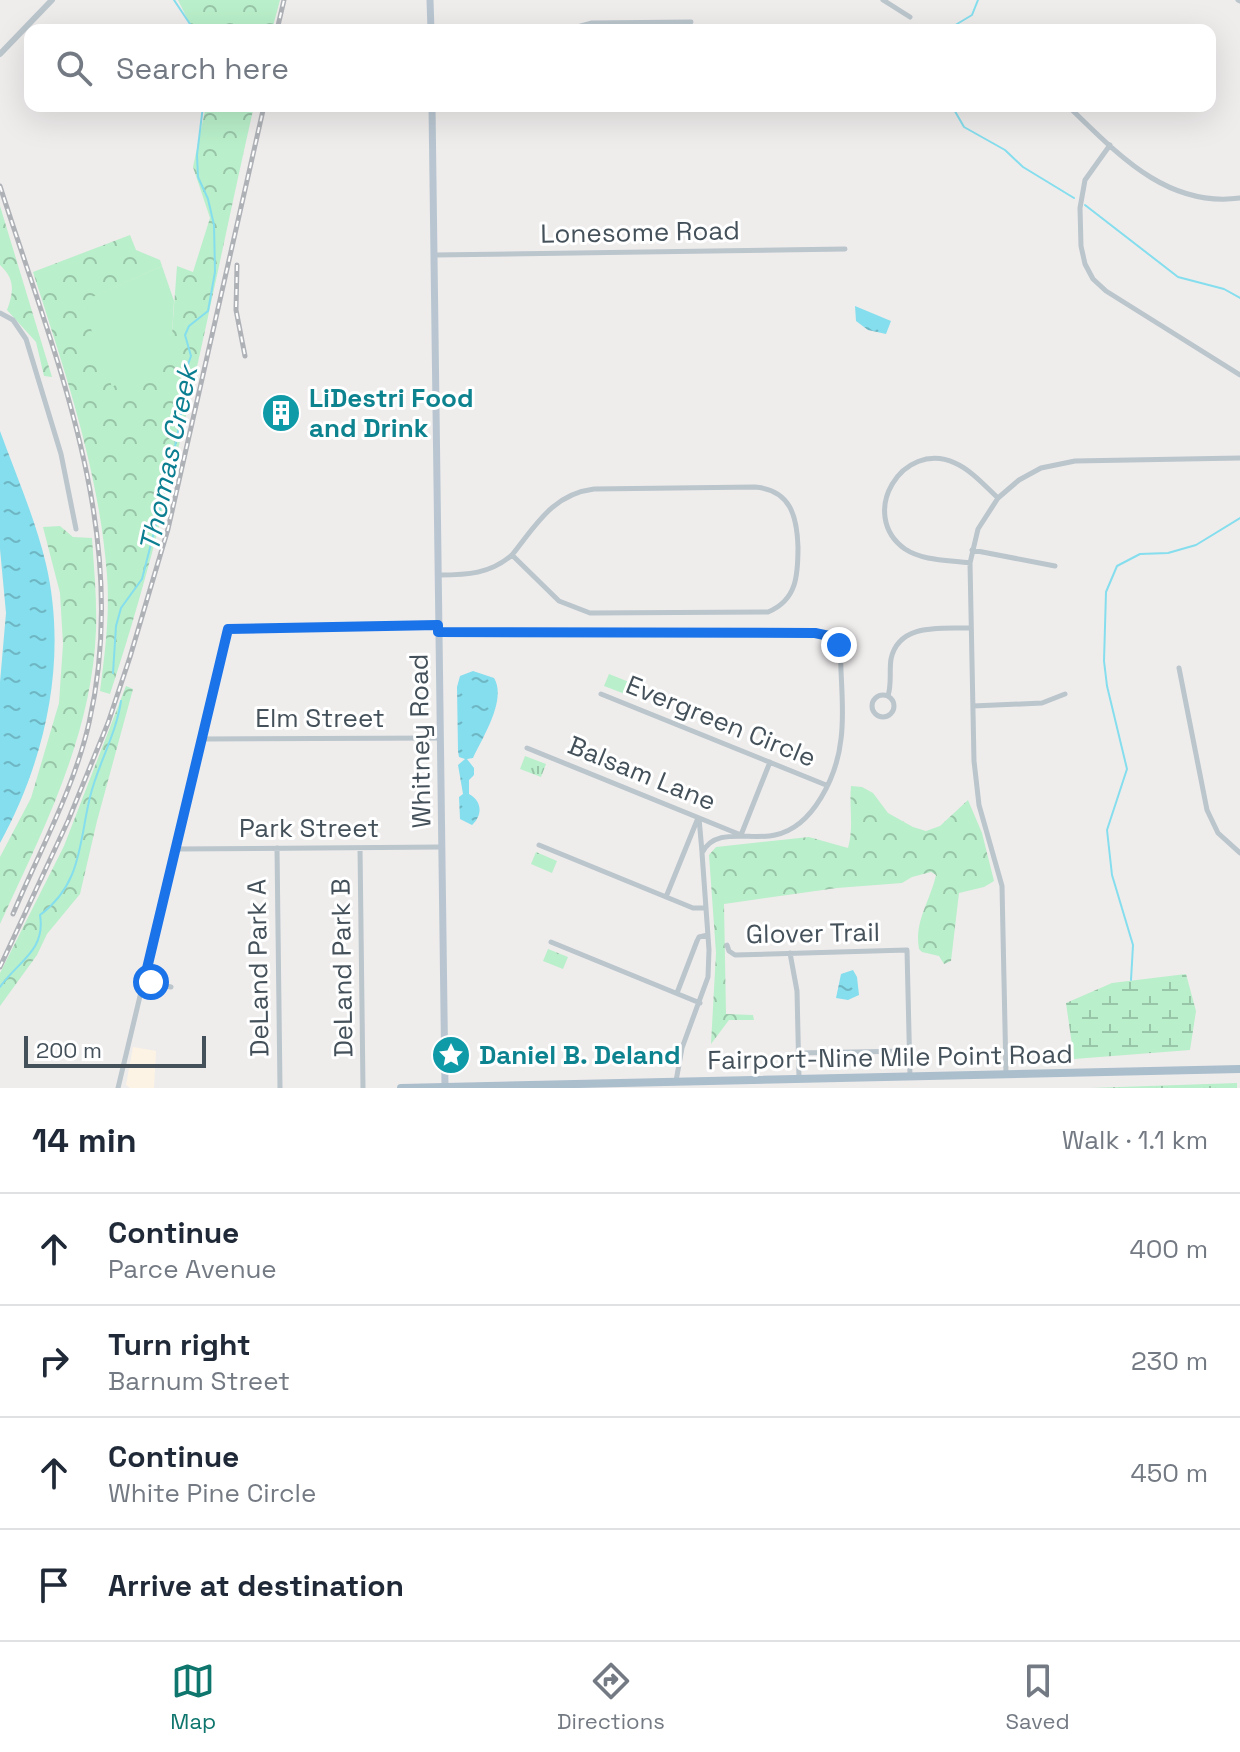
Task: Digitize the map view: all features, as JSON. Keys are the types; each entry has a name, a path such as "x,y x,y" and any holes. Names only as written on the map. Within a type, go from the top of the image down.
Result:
{"main road":[{"path":"430,0 431,24"},
{"name":"Whitney Road","path":"432,112 445,1088"},
{"name":"Fairport-Nine Mile Point Road","path":"401,1088 1240,1069"}],"street":[{"path":"29,24 52,0"},
{"path":"883,0 910,17"},
{"path":"588,24 691,22"},
{"path":"0,54 24,29"},
{"path":"1074,112 1142,173 1175,192 1210,200 1240,198"},
{"path":"1110,145 1089,172 1081,198 1081,246 1089,272 1106,291 1240,375"},
{"name":"Lonesome Road","path":"435,255 845,249"},
{"path":"0,313 13,320 26,339 61,454 76,529"},
{"path":"1006,1074 1002,886 979,805 974,761 970,563 983,519 998,498 1019,480 1052,464 1240,458"},
{"path":"970,563 924,557 899,544 885,518 884,505 890,485 898,474 914,462 941,459 955,462 998,498"},
{"path":"438,575 483,573 498,566 512,555 551,507 564,497 594,489 755,487 774,491 792,509 797,522 798,573 794,589 787,600 775,609 761,613 598,614 575,609 559,601 512,555"},
{"path":"972,550 1055,566"},
{"path":"888,696 891,658 902,640 920,630 971,628"},
{"path":"118,1088 228,629 828,634 837,641 841,650 842,727 839,754 816,805 785,832 762,837 741,835 710,842 702,853"},
{"path":"1179,668 1207,810 1218,833 1240,853"},
{"name":"Evergreen Circle","path":"601,694 827,785"},
{"path":"973,706 1042,703 1065,694"},
{"path":"881,695 888,696 893,701 892,712 886,716 876,715 872,709 873,701 881,695"},
{"name":"Elm Street","path":"201,739 440,738"},
{"name":"Balsam Lane","path":"527,748 741,835"},
{"path":"741,835 770,762"},
{"path":"676,1082 682,1048 700,1003 710,965 699,818"},
{"path":"666,897 699,818"},
{"path":"539,845 693,908 706,908"},
{"name":"Park Street","path":"176,849 441,847"},
{"name":"DeLand Park A","path":"277,848 280,1088"},
{"name":"DeLand Park B","path":"360,848 363,1088"},
{"path":"677,993 699,937 708,935"},
{"path":"551,942 700,1003"},
{"name":"Glover Trail","path":"727,945 731,954 735,955 907,950 909,1051"},
{"path":"790,953 797,991 799,1078"},
{"path":"144,981 171,987"},
{"path":"798,1053 909,1051 910,1076"}],"shaded area":[{"path":"133,1047 156,1051 154,1088 130,1088 126,1085"}],"green space":[{"path":"178,0 280,0 274,24 190,24"},
{"path":"205,112 253,112 172,475 110,694 100,691 108,590 97,497 79,422 33,272 130,235 136,250 160,260 162,266 91,298 172,333 177,266 193,272 210,218 193,167"},
{"path":"0,206 52,377 44,376 36,342 7,310 12,286 0,265"},
{"path":"162,266 174,301 172,333 150,366 112,387 86,315 90,298"},
{"path":"60,526 73,537 92,538 96,630 92,669 85,707 63,782 0,924 0,857 31,798 59,703 63,644 60,593 43,527"},
{"path":"609,674 629,682 625,694 604,686"},
{"path":"126,686 133,689 80,894 47,934 37,955 0,1006 0,973 64,846"},
{"path":"525,756 546,764 541,777 520,769"},
{"path":"851,786 873,793 888,813 926,831 940,826 968,800 982,833 994,881 984,887 959,893 951,961 944,964 939,956 919,949 921,920 936,875 931,872 902,883 837,888 724,904 726,1014 753,1015 754,1020 729,1020 711,1044 716,953 709,855 716,847 809,837 848,848"},
{"path":"536,852 557,861 552,873 531,864"},
{"path":"548,949 568,957 563,969 543,961"},
{"path":"1186,974 1196,1011 1190,1050 1074,1059 1066,1003 1112,983"},
{"path":"1237,1083 1237,1088 1090,1088"}],"water":[{"path":"855,306 891,321 886,334 868,330 856,321"},
{"path":"0,431 42,547 55,636 53,672 41,743 30,777 0,843 0,682 6,613 0,549"},
{"path":"473,671 494,678 498,696 482,740 473,758 467,759 474,768 474,775 469,780 469,794 480,808 472,825 460,819 459,797 463,794 458,765 465,759 459,757 458,751 457,687 460,676"},
{"path":"853,970 859,995 848,1000 836,998 841,974"}],"waterway":[{"name":"Thomas Creek","path":"174,0 190,24"},
{"path":"957,24 972,15 978,0"},
{"name":"Thomas Creek","path":"113,673 116,626 121,608 142,579 171,466 181,417 180,387 191,356 185,335 189,326 208,311 215,272 214,225 208,199 198,177 197,155 202,112"},
{"path":"955,112 964,127 1005,150 1023,167 1074,198"},
{"path":"1085,205 1178,277 1224,289 1240,298"},
{"path":"1131,980 1133,945 1112,875 1107,830 1127,769 1104,661 1106,592 1117,566 1140,554 1168,553 1196,545 1240,518"},
{"name":"Thomas Creek","path":"0,987 29,955 39,938 40,915 54,903 71,876 93,785 121,701"}],"railway":[{"path":"278,24 284,0"},
{"path":"0,967 68,821 108,723 130,657 168,529 263,112"},
{"path":"0,186 44,317 82,450 95,517 101,585 100,653 89,723 65,796 13,914"},
{"path":"237,265 236,310 245,356"}],"place":[{"name":"LiDestri Food and Drink","path":"281,413"},
{"name":"Daniel B. Deland","path":"451,1055"}],"route":[{"path":"151,982 144,981 228,629 438,625 438,632 815,633 828,634 839,645"}]}
